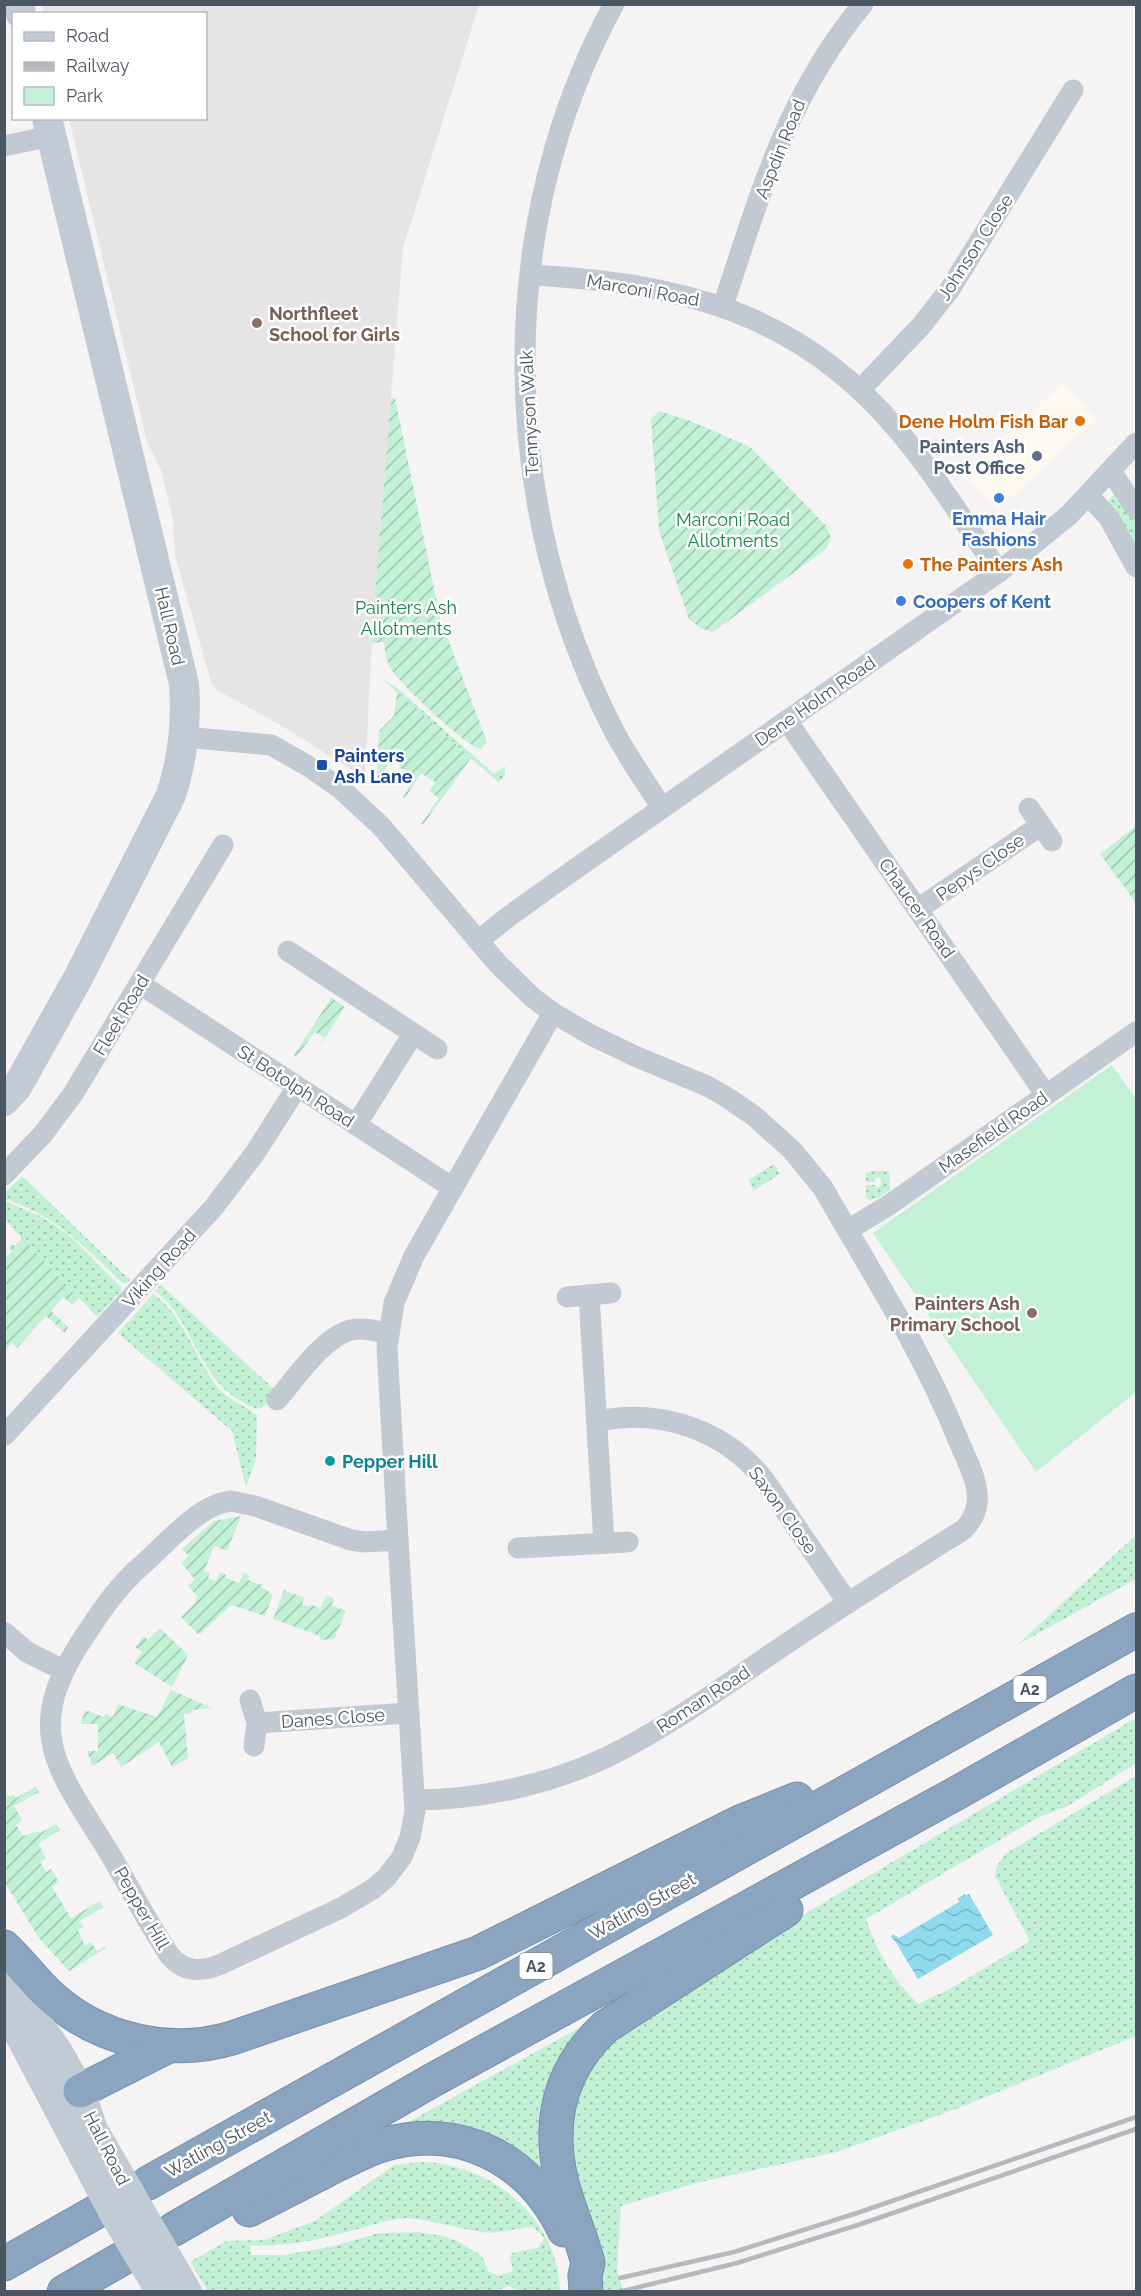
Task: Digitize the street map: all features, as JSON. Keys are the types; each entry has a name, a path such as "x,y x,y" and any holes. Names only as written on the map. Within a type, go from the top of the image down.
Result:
{"highway":[{"name":"Watling Street","path":"148,2183 1137,1630"},
{"path":"585,2283 565,2232 553,2210 522,2172 475,2146 446,2140 427,2138 397,2141 366,2151 178,2236 431,2081 955,1794 1137,1691"},
{"path":"4,1947 48,1994 83,2019 118,2036 169,2046 201,2045 232,2038 478,1953 740,1822 924,1748"},
{"path":"585,2283 588,2263 562,2184 555,2136 562,2091 584,2049 596,2035 615,2020 876,1854 955,1794"},
{"path":"80,2091 169,2046"},
{"path":"4,2264 106,2214"},
{"path":"64,2292 127,2265 95,2292"}],"street":[{"name":"Tennyson Walk","path":"614,4 583,70 560,136 541,209 531,275 525,354 526,411 532,477 546,544 583,662 612,727 662,808"},
{"name":"Aspdin Road","path":"723,306 769,169 792,115 825,56 863,4"},
{"name":"Johnson Close","path":"860,390 921,326 950,289 1073,90"},
{"path":"4,146 49,127"},
{"name":"Hall Road","path":"4,1101 16,1087 78,978 171,795 181,765 185,737 184,684 49,127"},
{"name":"Marconi Road","path":"531,275 585,279 660,290 723,306 751,317 796,341 828,362 860,390 898,429 999,572"},
{"name":"Dene Holm Road","path":"478,941 508,917 999,572 1056,527 1089,496 1137,443"},
{"path":"1112,471 1137,509"},
{"path":"1089,496 1109,518 1137,567"},
{"name":"Chaucer Road","path":"788,721 1046,1095"},
{"path":"185,737 271,745 308,766 341,789 366,811 406,854 513,981 553,1013 612,1045 716,1090 747,1111 781,1139 810,1170 848,1230"},
{"name":"Pepys Close","path":"918,909 1041,825"},
{"name":"Fleet Road","path":"4,1175 35,1143 63,1108 223,845"},
{"path":"288,951 437,1049"},
{"name":"St Botolph Road","path":"140,984 453,1188"},
{"name":"Pepper Hill","path":"398,1539 364,1542 351,1540 247,1504 231,1501 213,1505 178,1533 120,1586 63,1670 55,1691 50,1722 52,1742 60,1771 166,1951 172,1959 188,1968 206,1970 219,1965 365,1896 386,1878 402,1857 412,1829 415,1800 388,1382 388,1334 392,1311 401,1284 553,1013"},
{"name":"Masefield Road","path":"848,1230 889,1205 1137,1032"},
{"path":"356,1125 413,1034"},
{"name":"Viking Road","path":"4,1436 214,1208 255,1153 297,1087"},
{"name":"Roman Road","path":"415,1800 458,1798 522,1787 562,1775 605,1758 669,1721 963,1530 971,1520 976,1506 976,1486 941,1400 916,1348 848,1230"},
{"path":"567,1297 611,1293"},
{"path":"589,1295 604,1543"},
{"path":"277,1400 329,1340 351,1330 374,1330 388,1334"},
{"name":"Saxon Close","path":"598,1421 634,1417 671,1422 695,1428 730,1447 765,1481 848,1603"},
{"path":"518,1548 628,1542"},
{"path":"4,1632 27,1652 63,1670"},
{"name":"Danes Close","path":"250,1700 257,1723 254,1746"},
{"name":"Danes Close","path":"257,1723 409,1713"},
{"name":"Hall Road","path":"4,1976 58,2052 80,2091 82,2133 106,2214 161,2292"},
{"name":"Hall Road","path":"4,2005 82,2133 187,2292"}],"shaded area":[{"name":"Northfleet School for Girls","path":"42,5 479,5 403,248 373,619 365,778 287,729 217,690 211,682 175,555 173,520 161,470 147,442 69,120 207,120 207,12 44,12"},
{"path":"1064,382 1096,420 997,510 962,475"}],"green space":[{"name":"Painters Ash Allotments","path":"391,398 395,398 440,618 487,742 480,749 448,727 396,676 388,663 384,642 371,643"},
{"name":"Marconi Road Allotments","path":"659,411 691,421 750,447 826,526 831,537 827,548 713,632 702,629 689,619 659,531 651,419"},
{"path":"1122,489 1136,516 1136,550 1108,500"},
{"path":"382,679 396,687 494,774 505,766 505,776 498,782"},
{"path":"397,691 471,758 423,825 421,824 439,798 429,791 435,782 421,773 405,798 403,797 415,777 399,767 405,758 396,753 377,781 379,731 394,716"},
{"path":"1136,826 1136,903 1100,854"},
{"path":"331,998 345,1007 321,1044 324,1037 315,1032 296,1057 294,1055"},
{"name":"Painters Ash Primary School","path":"1112,1065 1136,1099 1136,1392 1036,1472 873,1233"},
{"path":"774,1164 780,1174 754,1190 748,1180"},
{"path":"889,1171 890,1190 878,1198 869,1200 866,1197 866,1185 875,1185 877,1188 881,1186 879,1177 875,1178 875,1182 866,1182 866,1173"},
{"path":"22,1176 130,1280 126,1284 54,1223 5,1199 5,1193"},
{"path":"5,1201 42,1217 68,1234 121,1287 121,1291 97,1317 5,1219"},
{"path":"5,1219 79,1298 73,1305 63,1297 51,1311 68,1327 65,1333 46,1316 17,1348 12,1343 5,1350 5,1254 7,1256 12,1251 9,1247 12,1244 15,1246 22,1239"},
{"path":"161,1285 277,1392 268,1403 259,1409 253,1407 231,1394 217,1381 180,1319 155,1291"},
{"path":"153,1294 173,1313 219,1389 257,1416 256,1459 246,1487 232,1431 118,1333"},
{"path":"241,1516 227,1551 214,1546 204,1571 210,1573 208,1578 216,1581 220,1572 226,1575 226,1578 239,1583 244,1572 249,1575 248,1580 262,1585 261,1587 273,1594 265,1616 231,1605 199,1635 181,1617 198,1597 188,1586 195,1579 181,1563 189,1556 182,1549 214,1521"},
{"path":"1136,1535 1136,1579 1017,1645"},
{"path":"284,1590 304,1598 302,1604 310,1607 311,1605 321,1608 325,1597 334,1598 332,1605 346,1611 334,1639 320,1640 320,1636 273,1619"},
{"path":"160,1628 188,1655 172,1687 134,1663 142,1652 135,1647 144,1636 148,1640"},
{"path":"171,1690 212,1708 192,1710 191,1713 184,1714 188,1758 172,1767 159,1742 121,1767 113,1753 92,1766 87,1751 98,1751 98,1724 81,1724 85,1710 104,1717 106,1714 113,1717 118,1704 157,1717"},
{"path":"1136,1718 1136,1763 1066,1807 1037,1818 866,1919 887,1964 918,2004 946,1991 1030,1941 995,1876 997,1866 1005,1854 1136,1776 1136,2036 961,2107 837,2152 696,2183 621,2206 617,2269 623,2291 599,2291 568,2147 579,2085 613,2038 811,1910"},
{"path":"36,1786 39,1792 14,1806 22,1820 16,1825 23,1836 38,1831 40,1833 56,1824 60,1830 38,1844 46,1858 40,1862 46,1872 51,1869 59,1882 52,1887 71,1918 100,1901 103,1907 80,1921 83,1927 78,1930 85,1946 91,1942 97,1951 105,1946 106,1948 69,1971 39,1938 5,1883 5,1797 14,1795 16,1798"},
{"path":"628,2001 583,2042 562,2203 525,2168 376,2140"},
{"path":"422,2162 448,2165 473,2173 496,2185 517,2200 534,2219 548,2241 556,2265 560,2291 519,2291 509,2286 493,2292 208,2291 190,2262 226,2241 264,2240 315,2221 394,2165","holes":["406,2218 487,2233 532,2227 544,2239 537,2248 512,2253 510,2258 513,2271 499,2276 489,2272 482,2256 458,2241 418,2232 379,2233 330,2247 283,2255 251,2255 250,2245 297,2243"]}],"water":[{"path":"965,1894 966,1896 969,1894 993,1935 918,1979 891,1937 893,1934 899,1938 959,1902 958,1899"}],"railway":[{"path":"620,2278 734,2252 857,2213 1136,2117"},
{"path":"623,2291 737,2263 861,2224 1136,2129"}],"place":[{"name":"Northfleet School for Girls","path":"257,323"},
{"name":"Dene Holm Fish Bar","path":"1080,421"},
{"name":"Painters Ash Post Office","path":"1037,456"},
{"name":"Emma Hair Fashions","path":"999,498"},
{"name":"The Painters Ash","path":"908,564"},
{"name":"Coopers of Kent","path":"901,601"},
{"name":"Painters Ash Lane","path":"322,765"},
{"name":"Painters Ash Primary School","path":"1032,1313"},
{"name":"Pepper Hill","path":"330,1461"}]}
